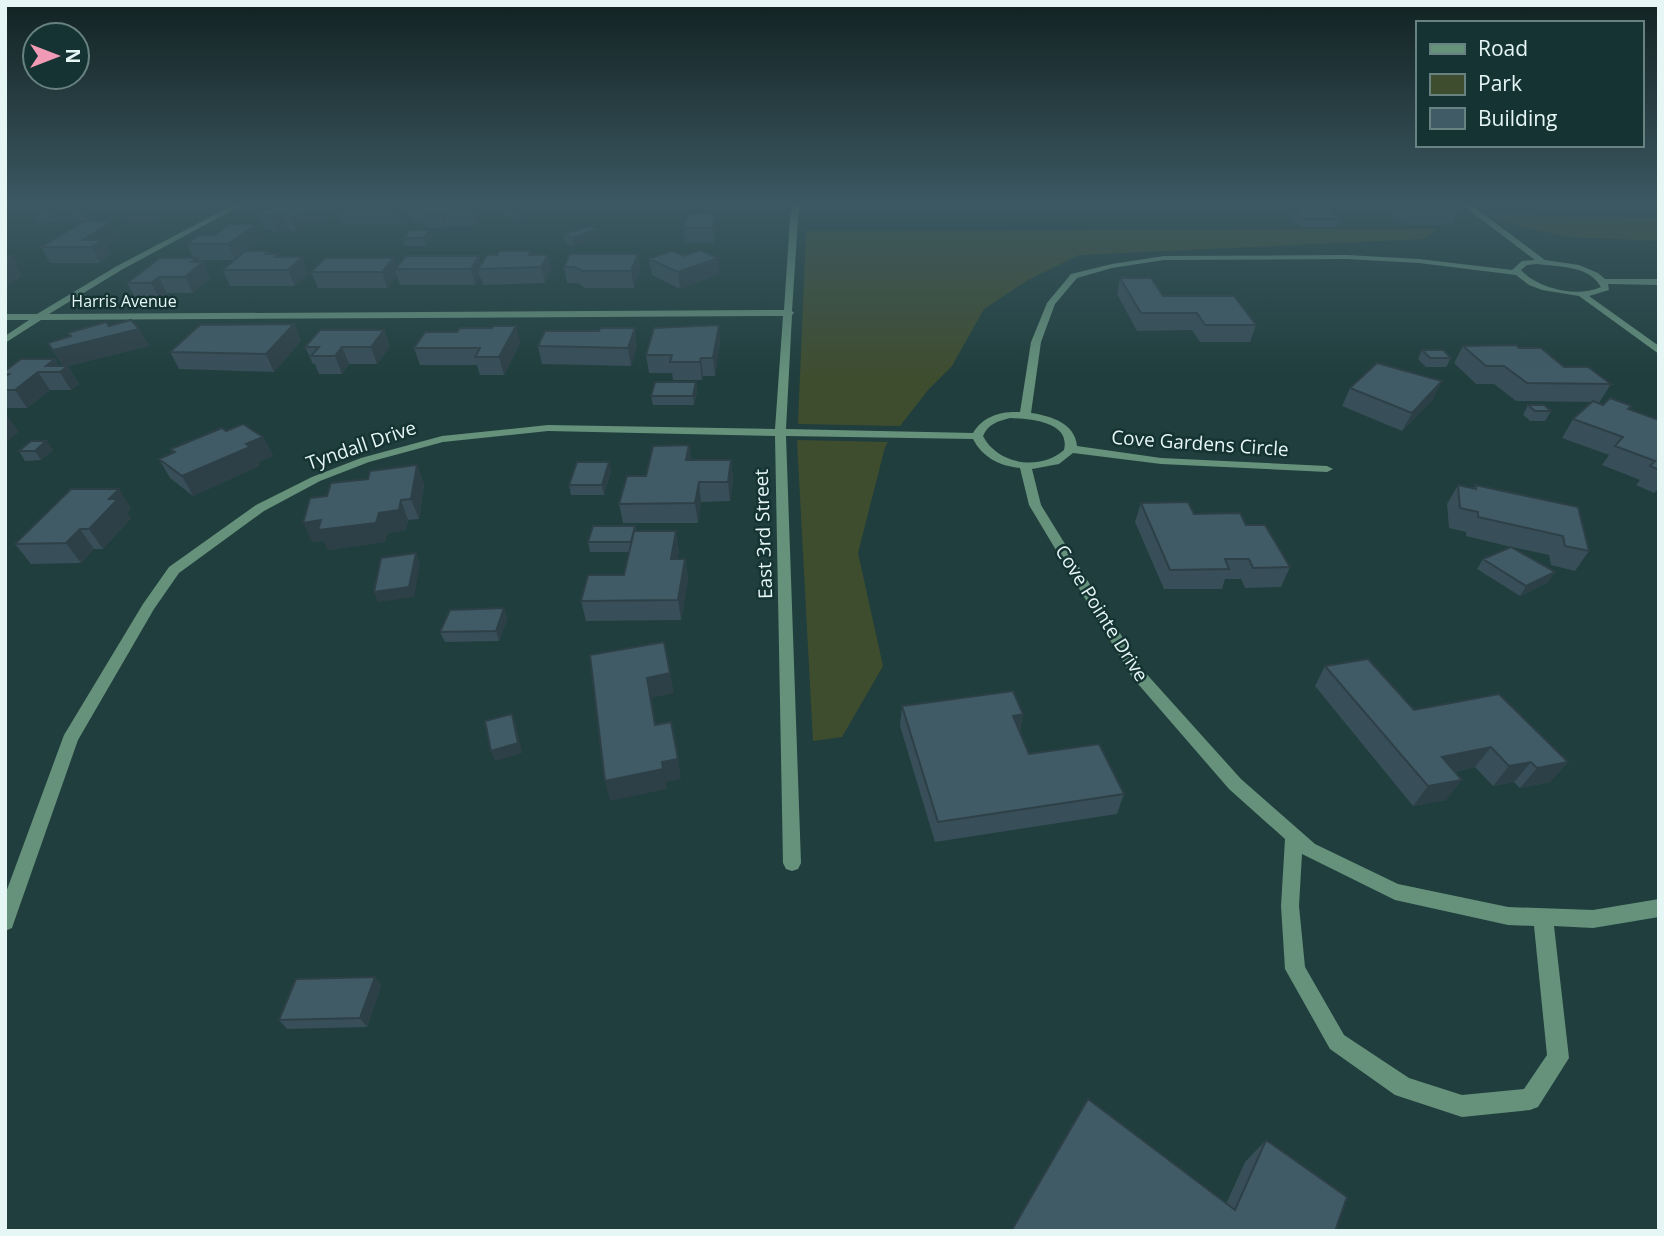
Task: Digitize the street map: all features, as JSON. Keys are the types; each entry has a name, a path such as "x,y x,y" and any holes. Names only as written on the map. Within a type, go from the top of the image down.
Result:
{"street":[{"path":"5,340 38,317 132,262"},
{"name":"East 3rd Street","path":"792,262 780,431 792,863"},
{"path":"1025,415 1036,342 1051,303 1074,276 1140,262"},
{"path":"1425,262 1517,273 1538,286 1581,294 1601,292 1606,288 1602,281"},
{"path":"1517,273 1518,266 1525,263 1544,263 1580,269 1602,281 1659,282"},
{"path":"1581,294 1659,351"},
{"name":"Harris Avenue","path":"5,317 790,313"},
{"path":"1010,415 1025,415 1052,422 1070,437 1070,449 1059,460 1025,465 998,459 986,452 977,436 986,422 1010,415"},
{"name":"Tyndall Drive","path":"5,922 70,739 148,607 174,570 260,508 316,479 365,460 442,439 548,428 977,436"},
{"name":"Cove Gardens Circle","path":"1070,449 1161,461 1327,470"},
{"name":"Cove Pointe Drive","path":"1025,465 1035,505 1138,673 1235,784 1309,849 1395,892 1508,916 1593,919 1659,908"},
{"path":"1294,836 1290,906 1295,969 1337,1042 1403,1087 1462,1106 1530,1099 1558,1058 1543,917"}],"green space":[{"path":"805,262 1065,262 1028,280 984,309 952,366 928,390 900,426 798,424"},
{"path":"797,440 888,442 858,553 883,666 842,737 813,741"}],"building":[{"path":"155,262 203,262 185,277 159,277 151,283 127,283"},
{"path":"233,262 297,262 288,270 223,270"},
{"path":"321,262 391,262 382,272 311,272"},
{"path":"401,262 476,262 471,269 395,269"},
{"path":"483,262 544,262 541,267 478,269"},
{"path":"566,262 635,262 631,271 582,271 575,267 564,267"},
{"path":"655,262 707,262 678,272"},
{"path":"1120,278 1151,278 1163,296 1234,296 1256,325 1205,325 1197,313 1141,313"},
{"path":"131,320 139,329 53,350 48,343 71,336 68,333 106,322 109,326"},
{"path":"294,324 266,354 170,352 200,325"},
{"path":"719,325 713,358 701,358 700,362 670,362 672,355 646,355 654,328"},
{"path":"516,326 499,357 475,357 480,348 414,348 425,332 457,332 460,328"},
{"path":"600,328 635,328 628,348 538,346 545,331 599,331"},
{"path":"320,330 384,330 371,347 342,347 335,356 311,356 319,347 305,347"},
{"path":"1516,345 1519,348 1541,348 1564,367 1588,367 1611,384 1527,383 1504,366 1486,366 1463,346"},
{"path":"1422,350 1443,350 1451,358 1430,358"},
{"path":"21,359 55,359 46,366 68,366 60,372 38,372 15,390 5,390 5,377 9,374 5,374 5,371"},
{"path":"1377,363 1442,381 1412,413 1350,388"},
{"path":"655,382 696,382 693,396 651,396"},
{"path":"1610,398 1632,406 1628,409 1659,420 1659,470 1650,466 1655,461 1615,446 1623,437 1573,419 1593,401 1603,405"},
{"path":"1528,405 1544,405 1551,411 1535,411"},
{"path":"243,424 263,437 246,444 250,447 182,476 159,459 175,452 171,449 222,428 226,431"},
{"path":"31,441 46,441 35,451 19,451"},
{"path":"689,445 686,460 731,460 728,482 699,482 695,503 619,504 627,476 646,476 653,446"},
{"path":"577,462 609,462 602,485 569,485"},
{"path":"417,465 411,499 401,500 399,510 379,513 376,523 318,530 321,520 303,523 310,498 327,496 331,483 368,479 370,471"},
{"path":"1458,485 1476,489 1475,485 1578,507 1589,551 1565,546 1563,536 1478,517 1478,512 1460,508"},
{"path":"71,489 119,489 109,499 118,499 89,529 80,529 66,543 15,544"},
{"path":"1188,502 1194,514 1240,513 1246,525 1265,525 1290,567 1253,568 1249,559 1225,559 1229,569 1170,570 1141,503"},
{"path":"593,526 635,526 631,542 588,542"},
{"path":"634,531 676,531 671,559 685,559 678,600 581,601 588,575 624,575"},
{"path":"1511,547 1555,572 1526,586 1483,559"},
{"path":"416,553 409,587 374,592 381,558"},
{"path":"504,608 496,631 440,632 450,610"},
{"path":"664,642 670,673 647,678 655,725 671,722 678,759 662,762 663,769 605,781 590,655"},
{"path":"1368,659 1414,710 1499,694 1568,762 1537,768 1531,762 1509,766 1491,747 1442,757 1462,780 1428,786 1325,666"},
{"path":"1013,691 1023,714 1013,716 1029,754 1099,744 1124,794 938,822 902,706"},
{"path":"512,714 518,743 491,751 485,721"},
{"path":"375,977 360,1018 279,1020 296,979"},
{"path":"1088,1099 1235,1210 1266,1140 1347,1197 1335,1231 1013,1231"}]}
